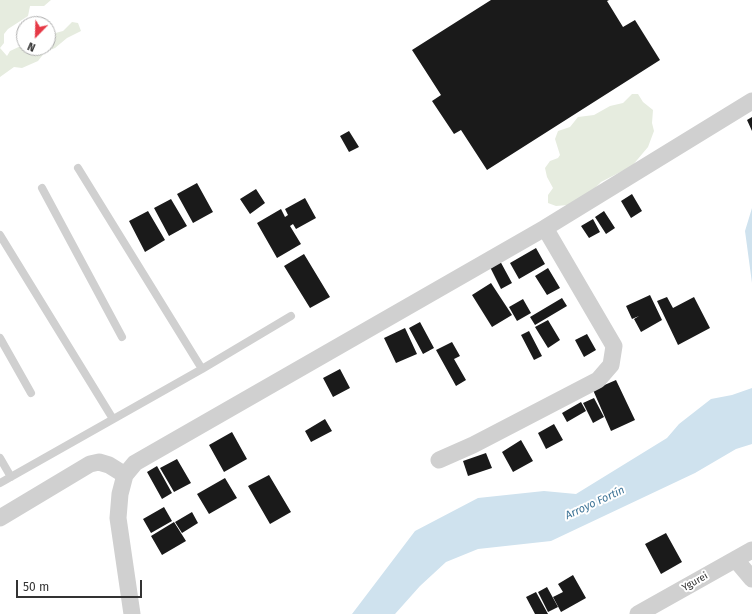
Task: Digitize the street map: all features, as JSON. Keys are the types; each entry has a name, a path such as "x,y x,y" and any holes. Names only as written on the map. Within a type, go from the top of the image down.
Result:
{"street":[{"path":"132,614 118,518 120,494 125,475 135,463 545,228 752,101"},
{"path":"439,460 473,445 598,380 610,365 614,346 545,228"},
{"path":"0,518 90,464 99,462 109,465 125,475"},
{"name":"Ygurei","path":"638,614 752,550"},
{"path":"736,560 752,579"}],"lane":[{"path":"78,168 202,369"},
{"path":"42,188 122,337"},
{"path":"0,235 113,419"},
{"path":"0,483 202,369 291,316"},
{"path":"0,338 31,393"},
{"path":"0,458 11,477"}],"shaded area":[{"path":"0,0 51,0 44,6 30,6 28,16 16,16 16,24 8,29 4,34 4,43 0,48"},
{"path":"72,22 78,23 81,31 67,38 56,47 56,33 63,31"},
{"path":"0,48 7,56 10,51 16,48 16,56 42,56 38,61 22,68 14,67 0,77"},
{"path":"632,94 638,94 643,102 653,110 652,123 654,131 648,147 632,166 601,182 592,191 568,205 556,206 548,203 548,195 553,188 547,177 545,168 550,161 558,158 560,155 555,139 558,131 570,127 578,117 594,115 610,106 623,103"}],"water":[{"path":"752,208 752,283 745,231"},
{"name":"Arroyo Fortín","path":"752,388 752,444 736,449 695,473 551,541 478,549 446,562 420,586 395,614 352,614 415,531 478,498 544,491 576,494 667,438 679,424 711,399 732,395"}],"building":[{"path":"491,0 609,0 607,1 623,27 635,20 660,60 487,170 461,130 454,134 432,101 441,95 412,50"},
{"path":"752,117 752,131 747,120"},
{"path":"349,131 359,147 349,152 340,136"},
{"path":"197,183 213,212 193,223 177,194"},
{"path":"256,189 265,203 250,214 240,199"},
{"path":"632,194 642,211 631,218 621,201"},
{"path":"305,198 316,218 296,229 293,224 290,226 301,244 277,258 257,223 281,209 285,217 288,215 285,209"},
{"path":"171,199 187,226 169,236 154,208"},
{"path":"148,211 165,240 145,252 129,221"},
{"path":"604,211 615,228 606,234 595,217"},
{"path":"593,219 600,232 589,238 581,226"},
{"path":"536,248 545,264 519,279 510,263"},
{"path":"304,254 330,297 310,308 284,266"},
{"path":"499,259 512,283 501,289 489,265"},
{"path":"548,268 560,288 547,295 535,276"},
{"path":"491,283 512,315 492,327 472,295"},
{"path":"650,295 662,320 641,332 634,319 639,316 632,319 626,306"},
{"path":"667,297 673,308 694,297 710,328 678,345 657,301"},
{"path":"562,298 567,306 535,325 530,317"},
{"path":"523,299 531,313 517,321 509,307"},
{"path":"548,320 560,340 548,348 535,327"},
{"path":"420,322 434,348 423,354 409,328"},
{"path":"405,328 417,354 396,363 384,338"},
{"path":"529,331 542,356 534,360 521,335"},
{"path":"587,334 596,350 584,357 575,340"},
{"path":"452,342 460,356 454,359 466,380 456,386 436,350"},
{"path":"340,369 350,388 333,397 323,378"},
{"path":"616,380 635,420 611,431 593,390"},
{"path":"594,398 604,417 593,423 583,403"},
{"path":"581,402 586,411 567,422 562,413"},
{"path":"325,419 332,431 311,442 305,431"},
{"path":"554,424 563,440 546,449 538,433"},
{"path":"232,432 247,459 224,472 209,445"},
{"path":"521,440 533,461 513,472 502,452"},
{"path":"486,453 492,468 468,476 463,461"},
{"path":"177,459 191,483 174,492 160,468"},
{"path":"157,466 172,493 162,499 147,472"},
{"path":"269,475 291,512 270,524 248,486"},
{"path":"225,478 237,498 209,514 197,494"},
{"path":"164,507 172,521 151,533 143,519"},
{"path":"192,512 198,523 182,533 175,522"},
{"path":"174,522 186,541 162,555 151,536"},
{"path":"666,533 682,562 661,574 645,544"},
{"path":"573,575 586,598 561,612 553,597 563,592 558,584"},
{"path":"547,587 558,607 548,612 538,592"},
{"path":"536,592 548,614 535,614 526,597"}]}
